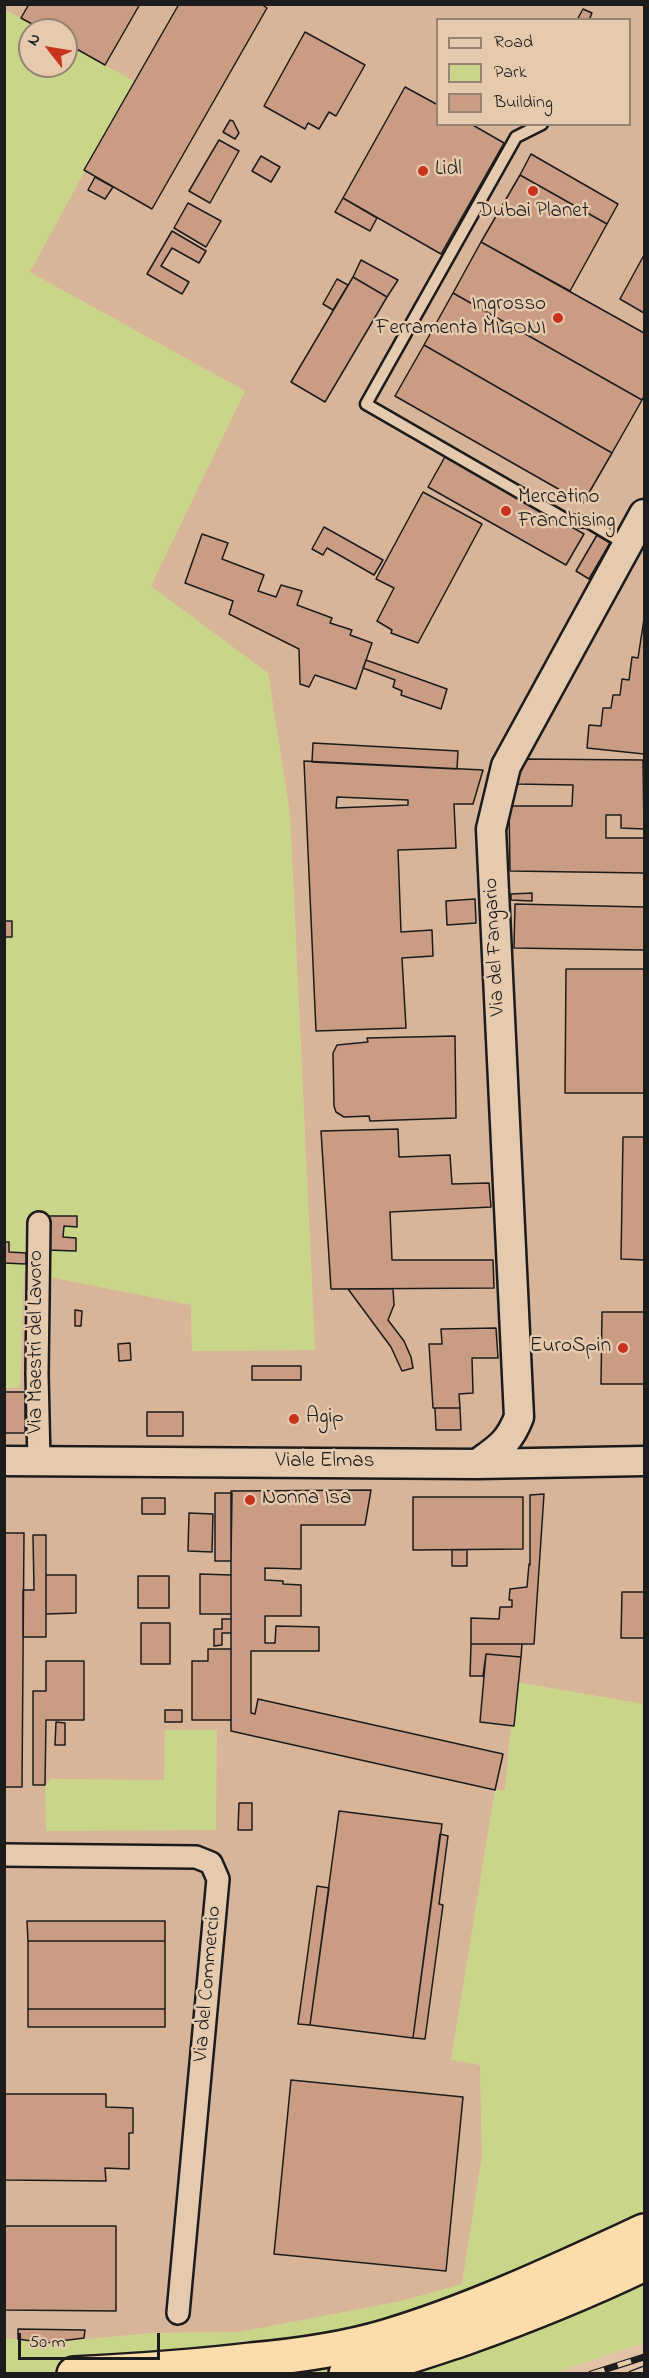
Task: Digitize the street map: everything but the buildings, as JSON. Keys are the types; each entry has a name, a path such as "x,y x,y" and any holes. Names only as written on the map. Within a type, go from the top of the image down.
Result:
{"highway":[{"path":"346,2373 417,2340 502,2296 645,2231"},
{"path":"74,2373 149,2370 301,2355 374,2340 417,2340 575,2296 645,2264"}],"main road":[{"name":"Via del Fangario","path":"519,1417 491,830 506,766 645,514"},
{"path":"519,1417 530,1437 548,1452 571,1463"},
{"path":"477,1464 498,1449 512,1435 519,1417"},
{"name":"Viale Elmas","path":"4,1461 477,1464 645,1461"}],"street":[{"name":"Via Maestri del Lavoro","path":"39,1223 37,1374 39,1462"},
{"name":"Via del Commercio","path":"4,1855 196,1857 212,1863 219,1879 178,2313"}],"lane":[{"path":"538,126 516,137 366,404 567,520 588,522 627,545"}],"shaded area":[{"path":"5,4 644,5 644,1704 515,1682 505,1790 495,1790 451,2059 480,2065 482,2156 462,2284 402,2301 239,2332 153,2333 45,2343 4,2338 4,1388 20,1388 24,1271 191,1305 192,1351 315,1350 290,814 268,673 150,586 245,391 29,272 134,82 78,51 78,18 21,18 5,9"}],"green space":[{"path":"4,9 20,18 18,18 18,78 78,78 78,51 134,81 30,272 245,391 151,586 268,673 290,814 315,1350 192,1351 191,1305 24,1272 20,1388 4,1388"},
{"path":"515,1682 644,1704 644,2343 551,2374 5,2374 5,2338 45,2343 153,2333 239,2332 402,2301 462,2284 482,2156 480,2065 451,2060 495,1790 505,1790"},
{"path":"165,1730 217,1730 216,1830 46,1831 45,1785 51,1779 164,1780"}],"railway":[{"path":"591,2374 644,2357"},
{"path":"631,2374 644,2369"}],"place":[{"name":"Lidl","path":"423,171"},
{"name":"Dubai Planet","path":"533,191"},
{"name":"Ingrosso Ferramenta MIGONI","path":"558,318"},
{"name":"Mercatino Franchising","path":"506,511"},
{"name":"EuroSpin","path":"623,1348"},
{"name":"Agip","path":"294,1419"},
{"name":"Nonna Isa","path":"250,1500"}]}
